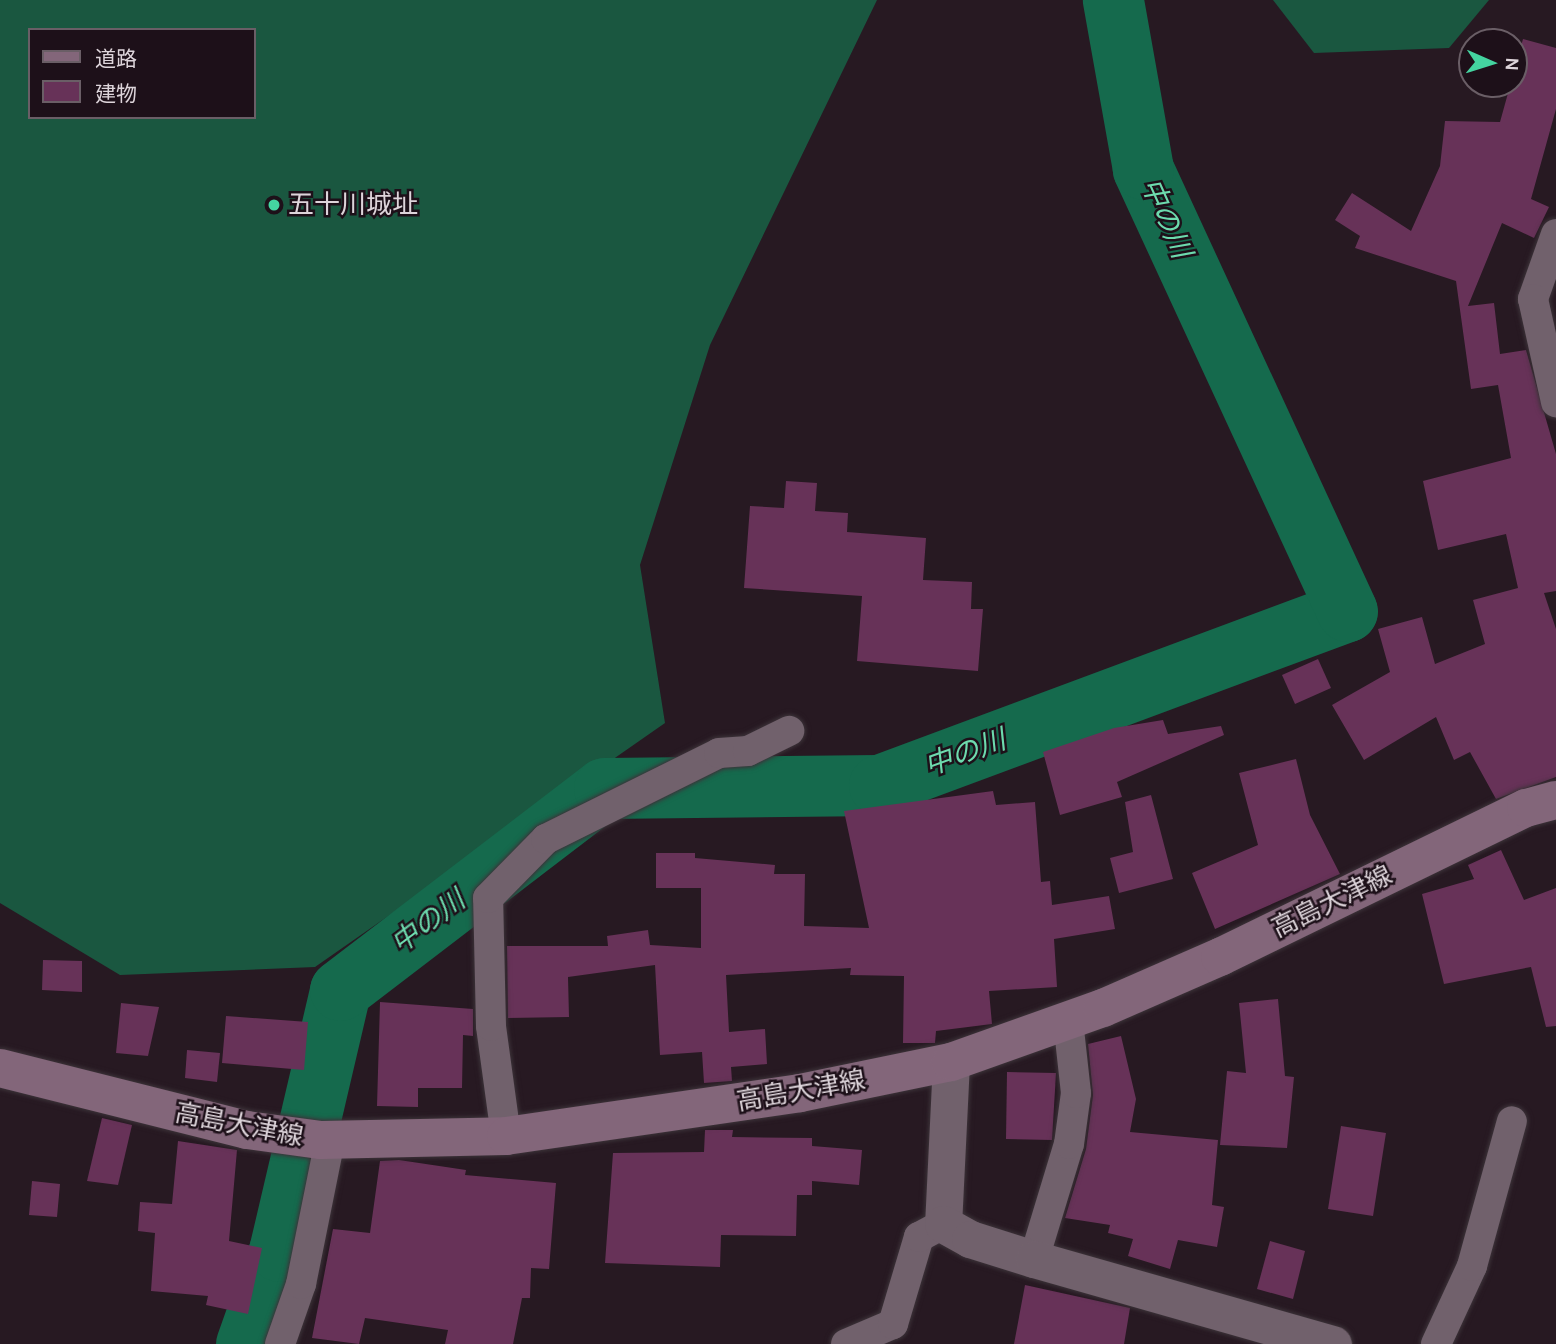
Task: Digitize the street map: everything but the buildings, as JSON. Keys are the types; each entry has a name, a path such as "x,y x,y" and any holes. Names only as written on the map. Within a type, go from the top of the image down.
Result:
{"main road":[{"name":"高島大津線","path":"0,1068 316,1139 506,1136 786,1095 951,1062 1068,1020 1220,957 1526,808 1556,800"}],"street":[{"path":"1556,234 1533,299 1556,402"},
{"path":"506,1136 491,1026 488,898 546,839 719,753 748,751 789,731"},
{"path":"1034,1259 1069,1144 1076,1093 1068,1020"},
{"path":"943,1224 951,1062"},
{"path":"1436,1344 1472,1266 1512,1121"},
{"path":"280,1344 301,1284 316,1139"},
{"path":"943,1224 970,1239 1034,1259 1332,1344"},
{"path":"846,1344 893,1324 919,1237 943,1224"}],"green space":[{"path":"0,0 877,0 710,345 640,565 665,723 315,967 120,975 0,903"},
{"path":"1273,0 1489,0 1466,28 1458,28 1458,37 1449,48 1314,53"}],"waterway":[{"name":"中の川","path":"246,1344 279,1251 340,990 604,788 879,785 1347,611 1143,169 1113,0"}],"place":[{"name":"五十川城址","path":"274,205"}]}
